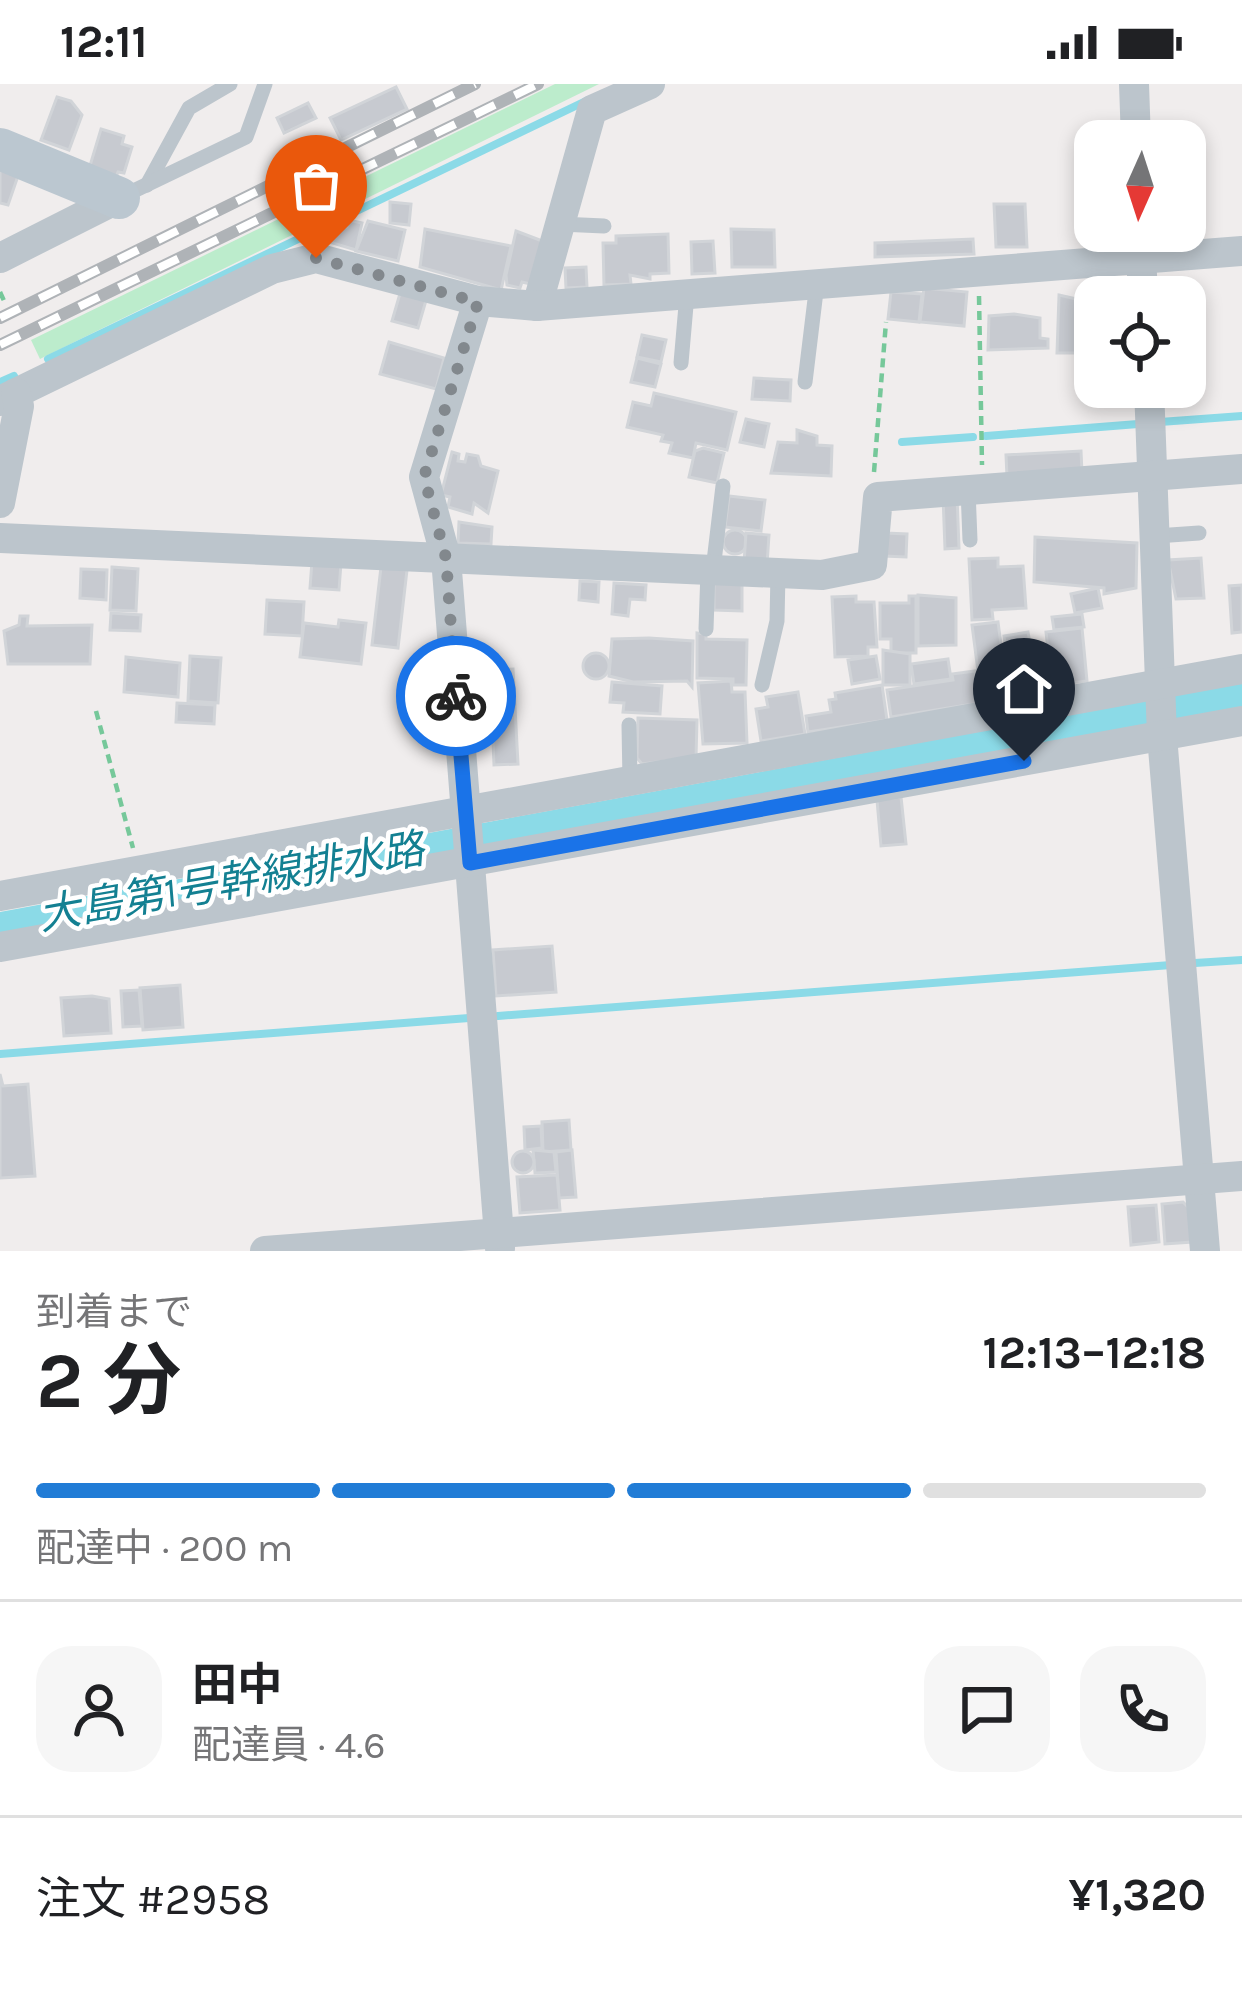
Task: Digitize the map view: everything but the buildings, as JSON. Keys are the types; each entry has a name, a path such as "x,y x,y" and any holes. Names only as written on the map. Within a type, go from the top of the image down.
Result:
{"main road":[{"path":"0,149 133,192"}],"street":[{"path":"537,306 592,110 650,84"},
{"path":"1134,84 1135,120"},
{"path":"0,258 133,192"},
{"path":"1206,248 1242,251"},
{"path":"0,503 19,406 8,397 272,269 316,258 478,302 537,306 979,269 1084,252"},
{"path":"478,302 424,477 446,558 500,1242"},
{"path":"1150,408 1162,732 1204,1251"},
{"path":"0,538 822,575 872,565 878,496 1242,469"},
{"path":"0,896 465,816 1242,669"},
{"path":"0,947 1242,721"},
{"path":"265,1251 500,1242 1242,1176"}],"lane":[{"path":"133,192 189,107 230,84"},
{"path":"133,192 246,136 264,84"},
{"path":"560,224 604,226"},
{"path":"805,382 817,282"},
{"path":"681,363 687,294"},
{"path":"706,629 723,486"},
{"path":"970,540 975,489"},
{"path":"1156,536 1199,533"},
{"path":"762,685 777,621 778,573"},
{"path":"629,725 630,782"}],"path":[{"path":"975,489 979,269"},
{"path":"0,292 5,303"},
{"path":"878,496 872,492 886,322"},
{"path":"96,711 139,871"}],"green space":[{"path":"555,84 599,84 40,359 31,340"}],"water":[{"name":"大島第1号幹線排水路","path":"1242,683 1242,707 0,935 0,912"}],"waterway":[{"path":"48,359 588,100"},
{"path":"0,382 14,376"},
{"path":"1160,422 1242,416"},
{"path":"986,436 1138,424"},
{"path":"902,442 973,437"},
{"path":"1195,963 1242,960"},
{"path":"498,1016 1171,965"},
{"path":"0,1054 469,1018"}],"railway":[{"path":"0,318 475,84"},
{"path":"0,345 538,84"}],"way so far":[{"path":"316,258 478,302 424,477 446,558 456,696"}],"route":[{"path":"456,696 470,863 1024,761"}]}
